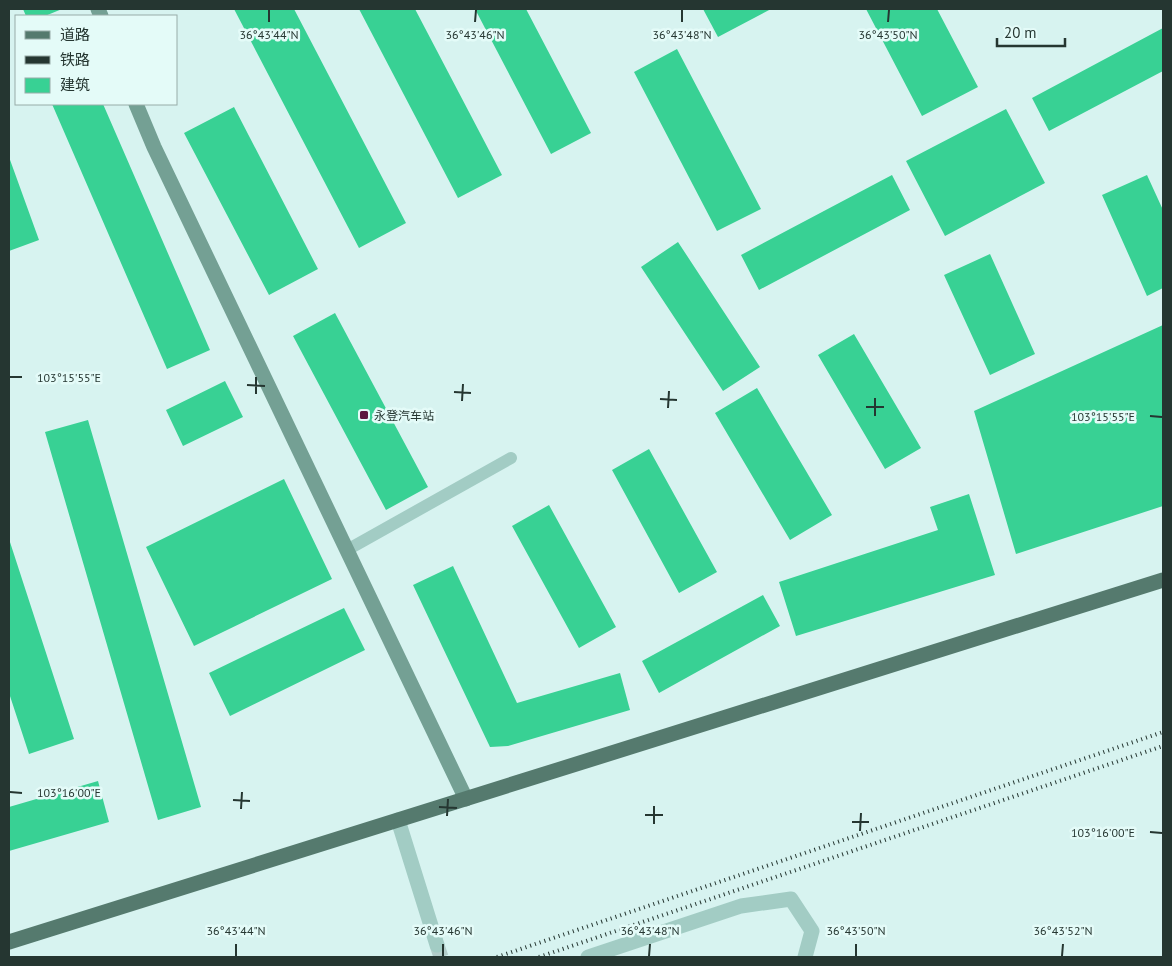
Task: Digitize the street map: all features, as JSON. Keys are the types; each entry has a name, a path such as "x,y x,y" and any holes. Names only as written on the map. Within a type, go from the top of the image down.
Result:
{"main road":[{"path":"9,942 1163,580"}],"street":[{"path":"136,105 154,146 466,799"},
{"path":"398,820 436,945"},
{"path":"588,957 741,906 791,898 812,931 805,957"}],"lane":[{"path":"347,550 511,458"}],"building":[{"path":"23,9 62,9 47,15 26,15"},
{"path":"234,9 294,9 406,223 359,248"},
{"path":"359,9 415,9 502,175 458,198"},
{"path":"475,9 526,9 591,133 551,154"},
{"path":"703,9 771,9 718,37"},
{"path":"866,9 937,9 978,87 922,116"},
{"path":"1163,28 1163,71 1049,131 1032,98"},
{"path":"677,49 761,209 717,231 634,72"},
{"path":"52,105 103,105 210,350 167,369"},
{"path":"234,107 318,269 269,295 184,133"},
{"path":"1006,109 1045,183 945,236 906,161"},
{"path":"9,157 39,240 9,251"},
{"path":"892,175 910,210 759,290 741,255"},
{"path":"1147,175 1163,210 1163,288 1147,296 1102,195"},
{"path":"678,242 760,367 723,391 641,267"},
{"path":"990,254 1035,354 990,375 944,275"},
{"path":"335,313 428,487 386,510 293,336"},
{"path":"1163,325 1163,506 1016,554 974,411"},
{"path":"854,334 921,448 885,469 818,355"},
{"path":"225,381 243,417 183,446 166,410"},
{"path":"757,388 832,515 790,540 715,413"},
{"path":"88,420 201,807 158,820 45,432"},
{"path":"649,449 717,572 679,593 612,470"},
{"path":"284,479 332,579 194,646 146,547"},
{"path":"969,494 995,575 796,636 779,582 938,530 930,507"},
{"path":"549,505 616,627 579,648 512,526"},
{"path":"9,539 74,739 29,754 9,693"},
{"path":"453,566 517,703 620,673 630,710 508,746 490,747 413,585"},
{"path":"763,595 780,626 659,693 642,661"},
{"path":"344,608 365,650 230,716 209,673"},
{"path":"98,781 109,822 9,851 9,807"}],"tunnel":[{"path":"437,945 441,957"}],"railway":[{"path":"497,957 1163,732"},
{"path":"539,957 1163,746"}],"place":[{"name":"永登汽车站","path":"364,415"}]}
